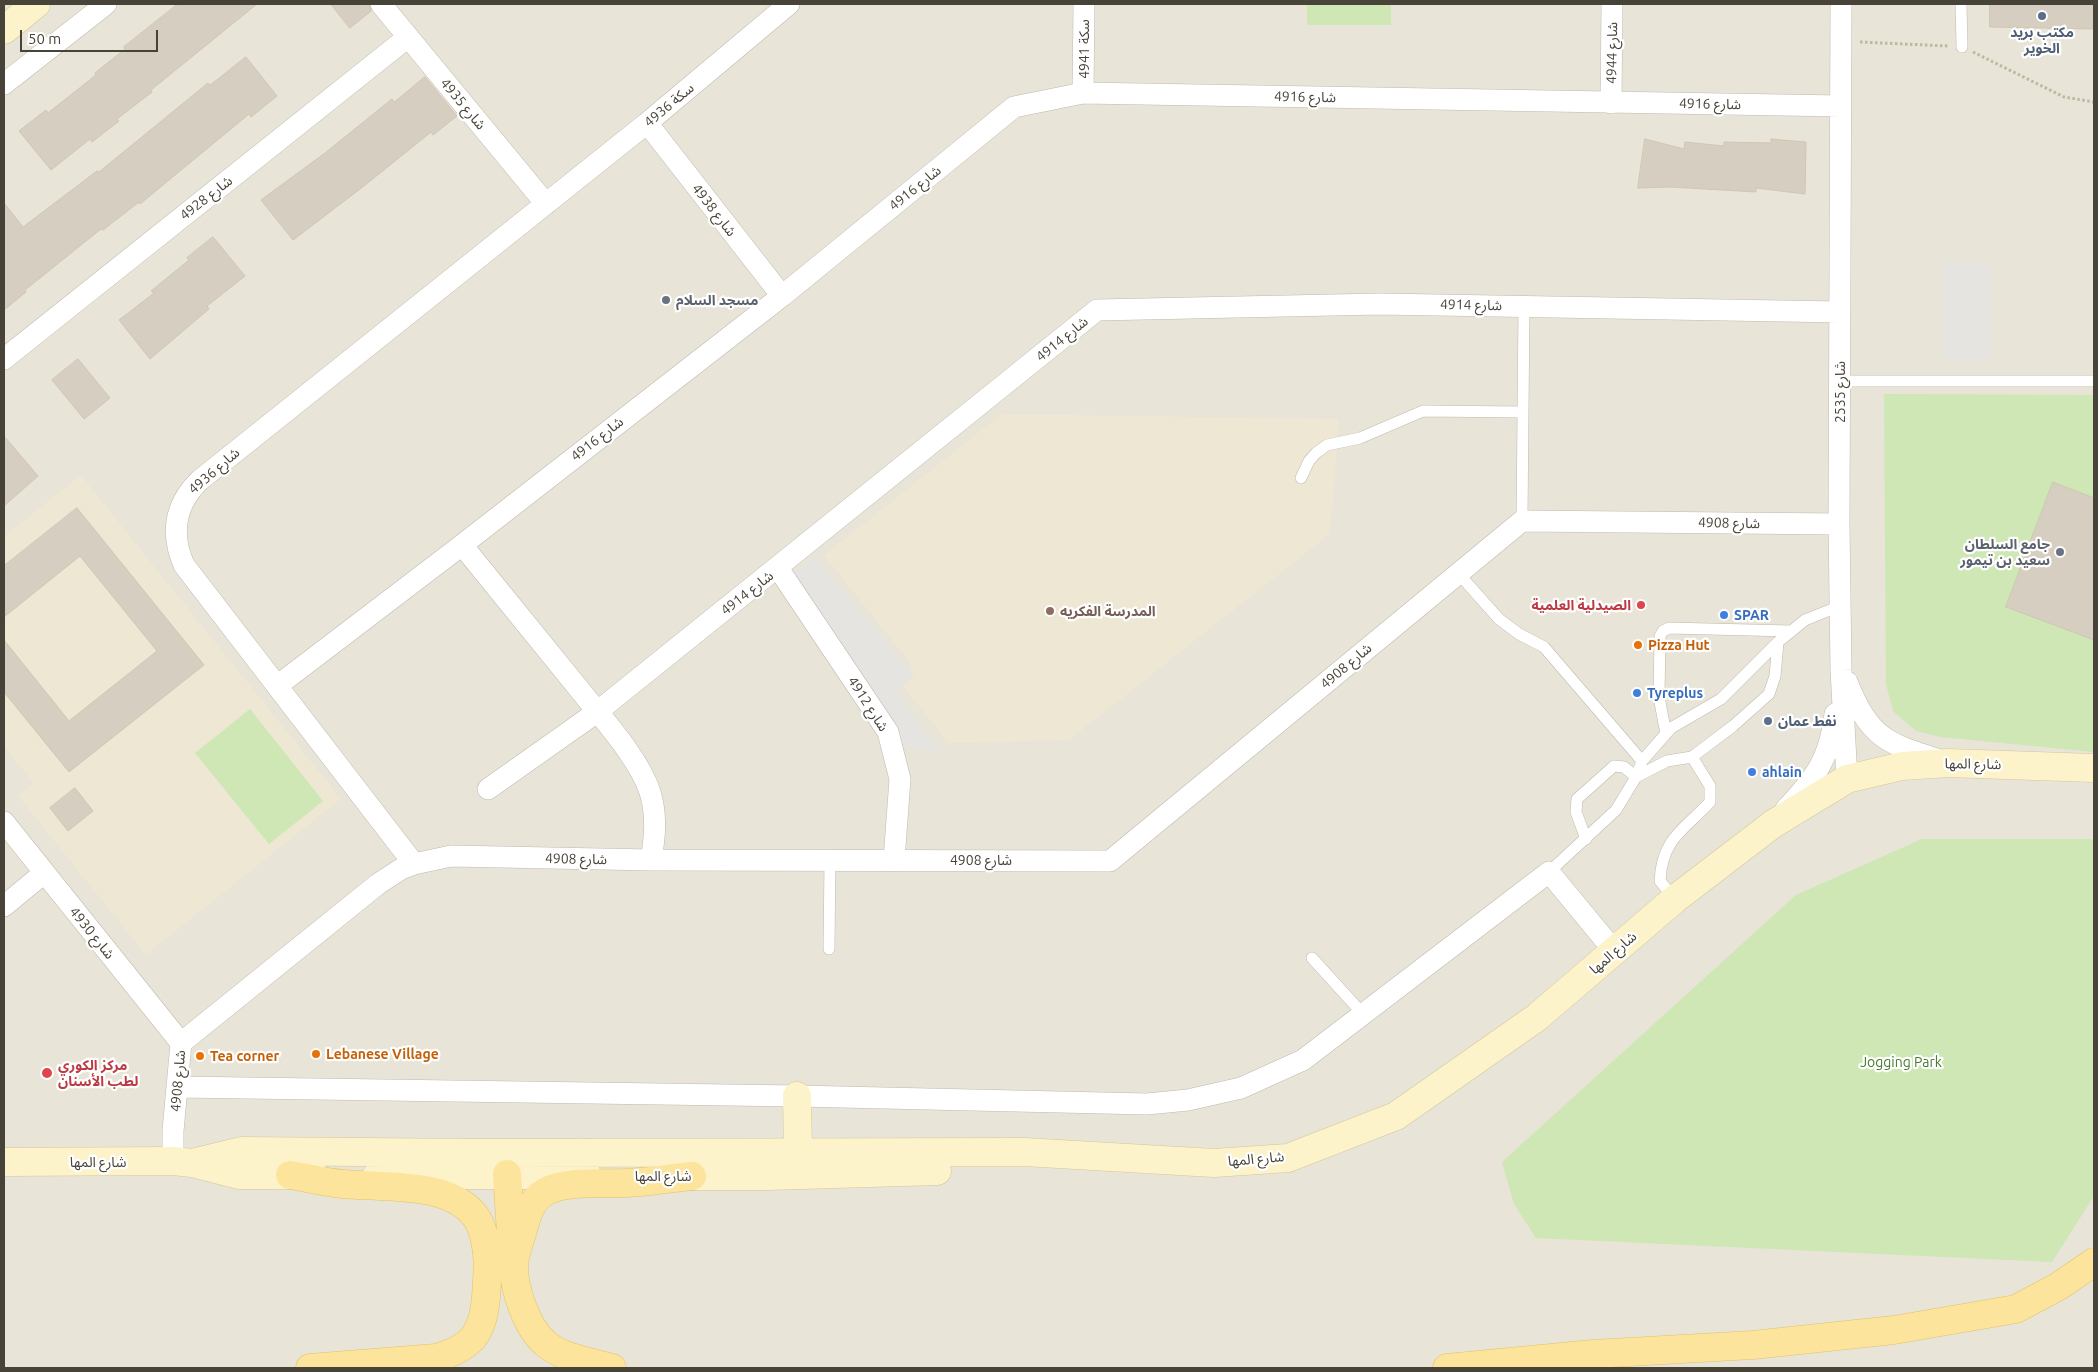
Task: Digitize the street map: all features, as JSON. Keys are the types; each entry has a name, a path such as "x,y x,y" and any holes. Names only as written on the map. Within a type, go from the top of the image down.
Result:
{"main road":[{"path":"310,1368 436,1358 454,1353 467,1345 477,1335 485,1311 490,1206 496,1188 507,1174"},
{"path":"507,1174 514,1266 517,1290 522,1306 543,1342 552,1349 612,1368"},
{"path":"290,1175 342,1184 437,1192 463,1203 479,1222 487,1247"},
{"path":"514,1266 524,1223 534,1200 546,1191 568,1185 629,1183 692,1176"},
{"path":"1447,1368 1593,1354 1753,1345 1894,1330 2016,1309 2060,1286 2094,1262"}],"street":[{"path":"4,30 36,4"},
{"path":"4,84 106,4"},
{"name":"4935 شارع","path":"381,4 546,204"},
{"name":"سكة 4936","path":"546,204 647,123 789,4"},
{"name":"سكة 4941","path":"1083,94 1084,4"},
{"name":"4944 شارع","path":"1611,103 1612,4"},
{"name":"2535 شارع","path":"1841,4 1839,524 1846,779"},
{"name":"4928 شارع","path":"4,359 408,37"},
{"name":"4916 شارع","path":"277,686 782,296 1014,107 1083,94 1842,106"},
{"name":"شارع 4938","path":"647,123 782,296"},
{"name":"4936 شارع","path":"414,864 184,565 177,548 176,519 185,497 200,480 546,204"},
{"name":"4914 شارع","path":"488,789 597,712 1097,310 1380,304 1840,312"},
{"name":"4908 شارع","path":"182,1162 173,1131 181,1043 378,884 401,869 414,864 451,856 652,860 1110,860 1522,521 1839,524"},
{"path":"462,545 597,712 637,766 650,792 655,821 652,860"},
{"name":"4912 شارع","path":"778,568 888,732 900,778 894,860"},
{"path":"1842,670 1857,708 1870,727 1885,739 1910,751 1948,763"},
{"path":"1773,824 1805,789 1817,773 1827,753 1833,734 1842,670"},
{"name":"شارع المها","path":"4,1162 182,1162 241,1151 482,1153 1024,1152 1214,1163 1288,1158 1396,1116 1536,1018 1675,899 1773,824 1846,779 1902,766 1948,763 2094,768"},
{"name":"4930 شارع","path":"4,822 181,1043"},
{"path":"178,1087 797,1096 1147,1104 1188,1100 1241,1088 1303,1060 1550,872 1615,952"},
{"path":"4,906 44,873"},
{"path":"797,1096 798,1153"},
{"path":"482,1153 492,1158 507,1174 530,1165 582,1159 604,1153"},
{"name":"شارع المها","path":"182,1162 239,1175 507,1174 767,1176 1023,1169 1135,1159"}],"lane":[{"path":"1961,4 1962,46"},
{"path":"1522,521 1524,306"},
{"path":"1840,381 2094,381"},
{"path":"1301,478 1312,457 1327,445 1360,438 1423,411 1523,412"},
{"path":"1458,573 1499,619 1519,634 1544,647 1642,761"},
{"path":"1550,872 1616,810 1636,777 1642,761 1671,728 1721,699 1778,642 1805,620 1840,606"},
{"path":"1666,734 1659,697 1660,636 1663,631 1669,628 1790,631"},
{"path":"1636,777 1667,761 1692,756 1734,726 1769,694 1775,676 1778,642"},
{"path":"1675,899 1660,881 1661,863 1673,838 1710,802 1710,786 1692,756"},
{"path":"1586,839 1576,812 1577,799 1614,766 1624,766 1636,777"},
{"path":"829,949 830,860"},
{"path":"1312,958 1363,1014"}],"path":[{"path":"1840,41 1962,46 2064,97 2094,102"}],"shaded area":[{"path":"4,4 2094,4 2094,1368 4,1368"},
{"path":"1944,262 1991,263 1991,361 1943,360"},
{"name":"المدرسة الفكريه","path":"1002,414 1339,419 1330,534 1069,740 948,743 898,680 913,667 824,555"},
{"path":"81,475 341,799 146,955 17,795 33,783 4,746 4,536"},
{"path":"814,556 914,676 896,692 940,753 900,745 780,585"}],"green space":[{"path":"1307,4 1391,4 1391,25 1307,25"},
{"path":"1884,394 2094,395 2094,752 1941,737 1916,731 1893,711 1886,684"},
{"path":"250,709 323,801 269,844 195,753"},
{"name":"Jogging Park","path":"1922,839 2094,839 2094,1196 2052,1262 1536,1238 1514,1204 1502,1162 1796,895"}],"building":[{"path":"178,4 257,4 151,90 152,92 117,119 119,121 92,142 90,139 51,170 19,131 46,110 48,113 96,75 95,73 125,49 124,47"},
{"path":"331,4 369,4 371,11 350,28"},
{"name":"مكتب بريد الخوير","path":"1990,4 2094,4 2094,29 1990,27"},
{"path":"246,57 277,96 251,117 249,114 140,204 139,202 103,230 101,229 25,290 26,292 4,310 4,203 23,227 97,171 99,172 208,83 210,85"},
{"path":"425,77 457,116 433,135 431,132 293,240 261,200 325,153 392,99 394,102"},
{"path":"1645,139 1684,149 1685,142 1724,146 1724,142 1771,143 1771,139 1806,142 1805,194 1756,188 1756,192 1671,187 1638,188"},
{"path":"213,237 245,276 207,306 209,309 150,359 119,320 154,293 151,291 189,260 187,258"},
{"path":"78,359 110,398 84,419 52,380"},
{"path":"4,436 38,476 4,506"},
{"name":"جامع السلطان سعيد بن تيمور","path":"2053,482 2094,498 2094,640 2006,607"},
{"path":"77,508 204,665 69,772 4,692 4,640 69,721 157,651 80,556 4,617 4,566"},
{"path":"75,788 93,811 68,831 50,808"}],"place":[{"name":"مكتب بريد الخوير","path":"2042,16"},
{"name":"مسجد السلام","path":"666,300"},
{"name":"جامع السلطان سعيد بن تيمور","path":"2060,552"},
{"name":"الصيدلية العلمية","path":"1641,605"},
{"name":"المدرسة الفكريه","path":"1050,611"},
{"name":"SPAR","path":"1724,615"},
{"name":"Pizza Hut","path":"1638,645"},
{"name":"Tyreplus","path":"1637,693"},
{"name":"نفط عمان","path":"1768,721"},
{"name":"ahlain","path":"1752,772"},
{"name":"Lebanese Village","path":"316,1054"},
{"name":"Tea corner","path":"200,1056"},
{"name":"مركز الكوري لطب الأسنان","path":"47,1073"}]}
